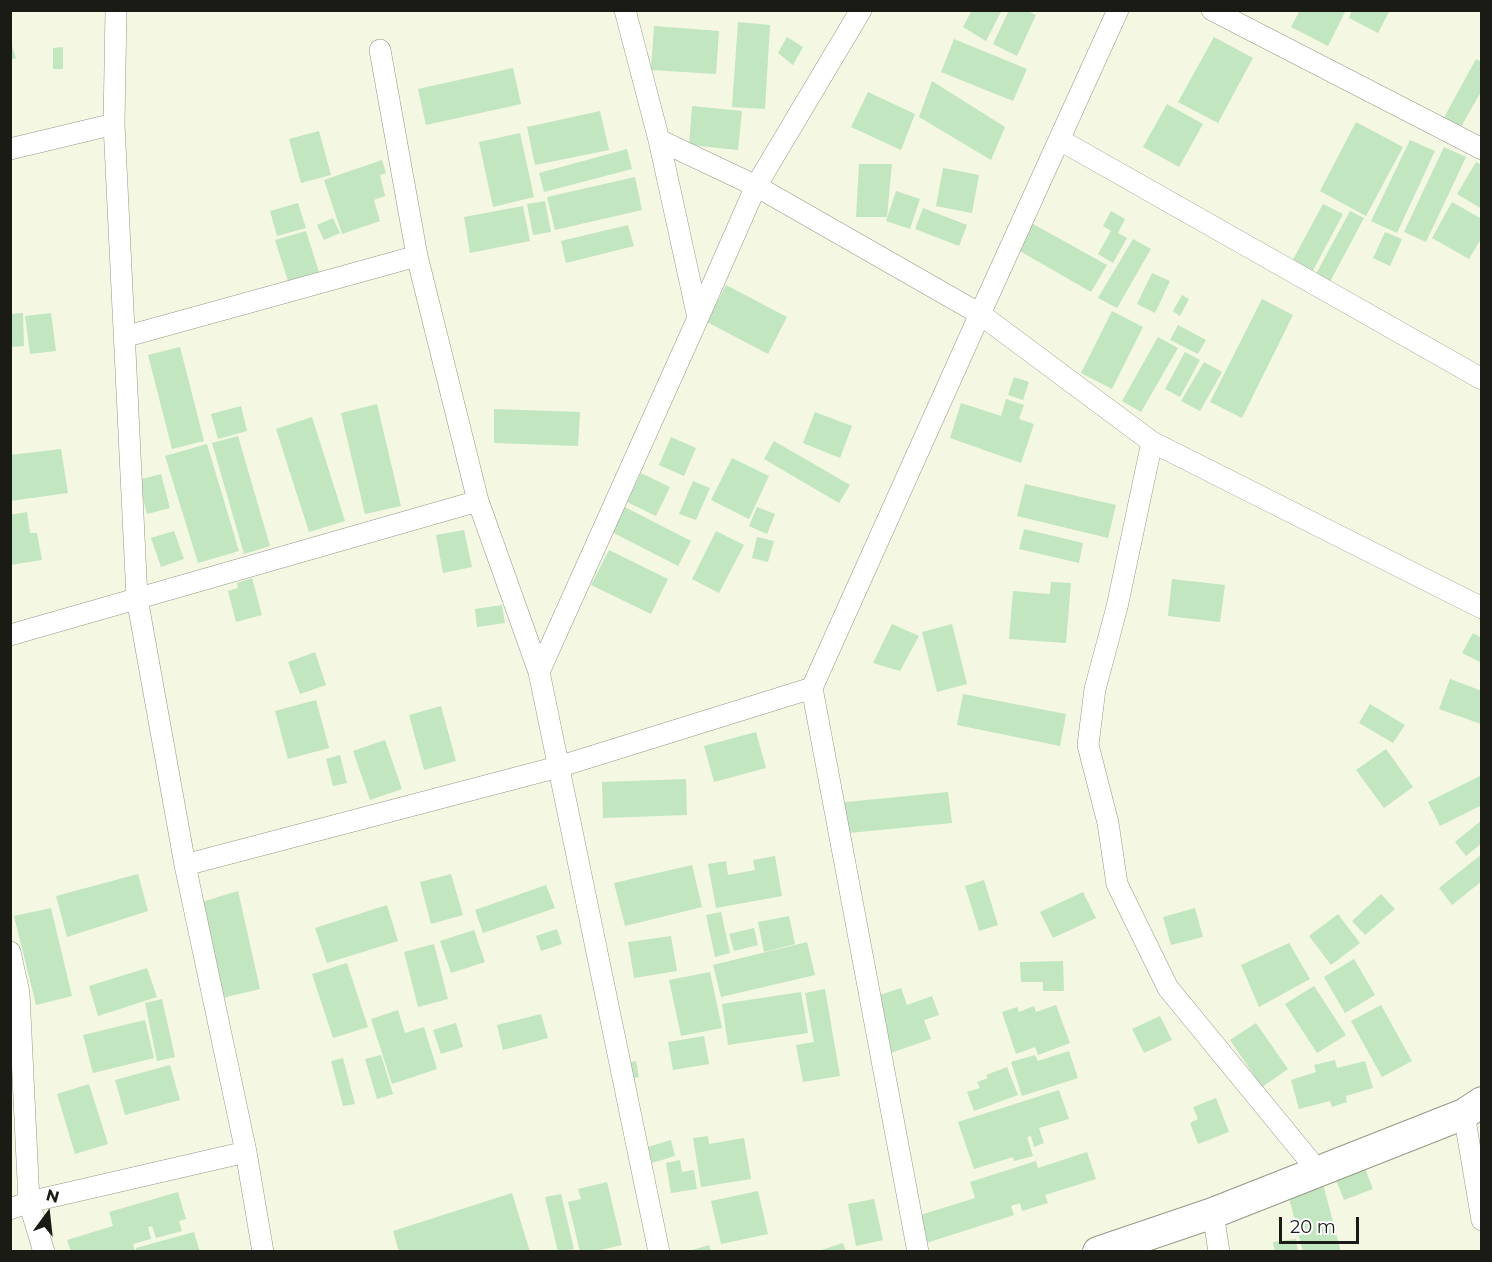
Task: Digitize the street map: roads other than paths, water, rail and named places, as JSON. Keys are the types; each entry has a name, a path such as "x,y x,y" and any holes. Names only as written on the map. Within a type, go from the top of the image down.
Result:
{"street":[{"path":"116,10 114,124 137,598 185,865 246,1152 263,1251"},
{"path":"625,10 659,141 698,318"},
{"path":"539,672 756,186 861,10"},
{"path":"918,1251 812,688 1118,10"},
{"path":"1212,10 1482,149"},
{"path":"380,50 417,256 478,501 539,672 659,1251"},
{"path":"10,149 114,124"},
{"path":"1060,140 1482,379"},
{"path":"659,141 756,186 980,314 1152,442 1482,608"},
{"path":"124,337 417,256"},
{"path":"1152,442 1117,607 1095,689 1088,745 1108,823 1117,884 1168,988 1318,1171"},
{"path":"10,635 478,501"},
{"path":"185,865 558,767 812,688"},
{"path":"10,952 15,995 20,1206 44,1251"},
{"path":"1098,1251 1213,1213 1473,1108 1482,1220"},
{"path":"20,1206 246,1152"},
{"path":"1213,1213 1219,1251"}]}
